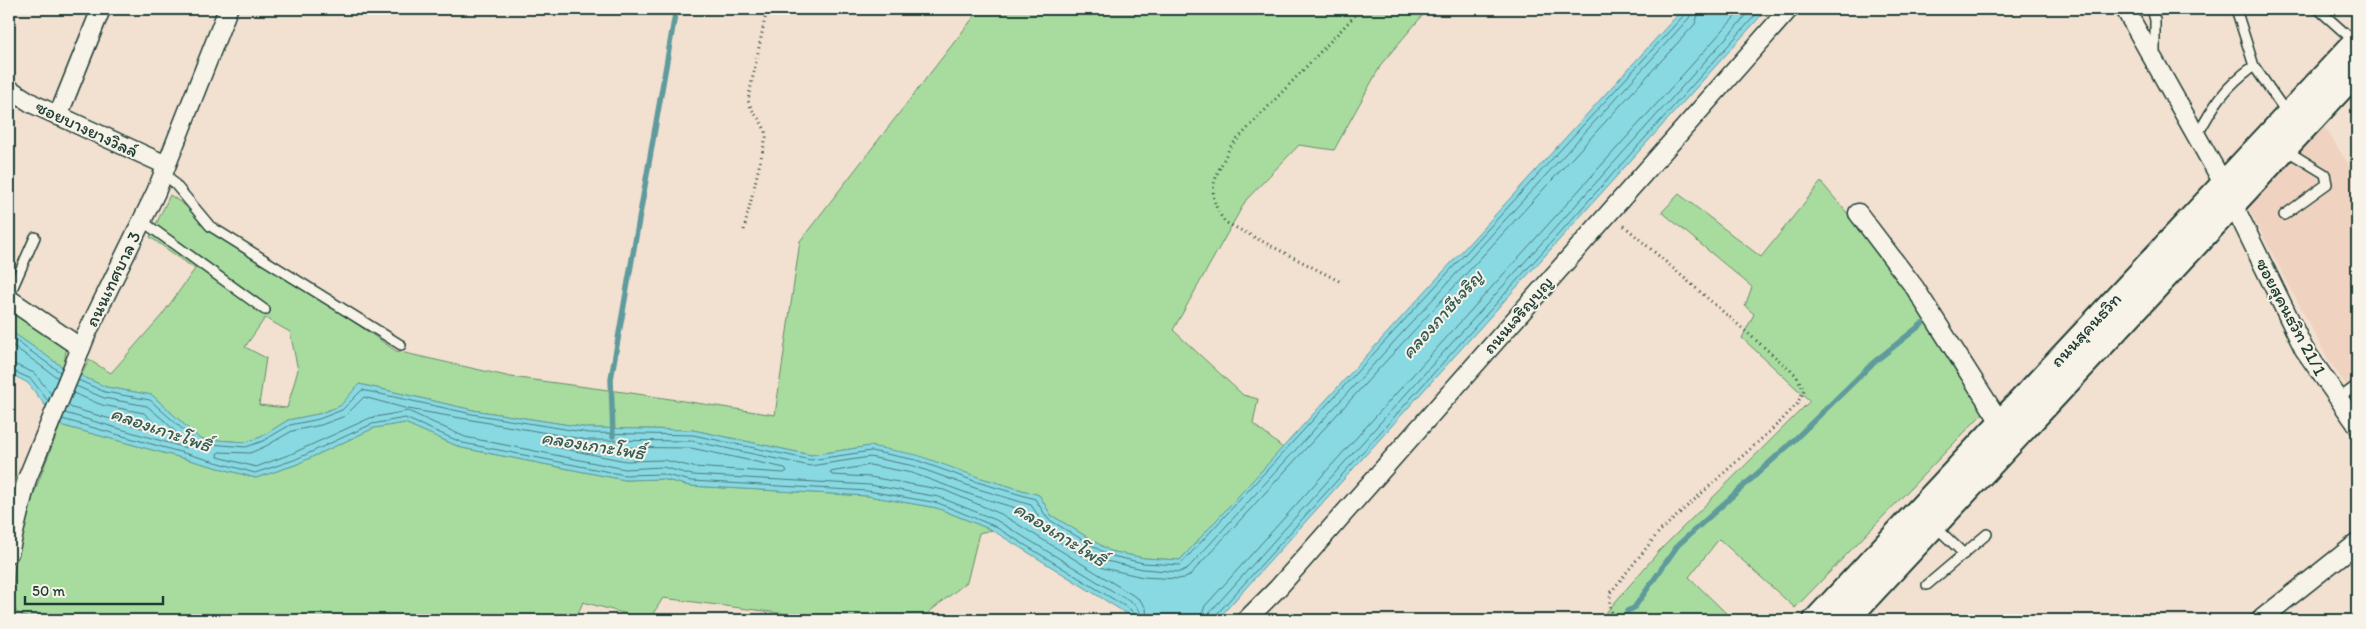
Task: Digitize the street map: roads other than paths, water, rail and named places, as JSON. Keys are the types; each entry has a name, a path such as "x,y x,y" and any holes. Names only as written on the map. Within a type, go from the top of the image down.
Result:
{"main road":[{"name":"ถนนสุคนธวิท","path":"1846,620 2284,149 2295,122 2356,42"},
{"name":"ถนนสุคนธวิท","path":"1816,620 2223,183 2357,71"}],"street":[{"path":"58,116 101,9"},
{"name":"ถนนเทศบาล 3","path":"9,553 27,479 78,355 142,221 165,168 228,9"},
{"name":"ถนนเจริญบุญ","path":"1246,620 1278,588 1789,9"},
{"name":"ซอยสุคนธวิท 21/1","path":"2125,9 2223,183 2304,349 2357,425"},
{"name":"ซอยบางยางวิลล์","path":"9,89 33,104 165,168"},
{"path":"1858,213 1915,288 2000,422"},
{"path":"9,298 78,355"},
{"path":"2260,620 2357,542"}],"lane":[{"path":"2152,9 2155,20 2156,64"},
{"path":"2236,9 2254,66 2295,122"},
{"path":"2318,9 2356,42"},
{"path":"2196,136 2215,102 2239,77 2254,66"},
{"path":"2284,149 2325,174 2327,184 2284,215"},
{"path":"165,168 210,226 401,345"},
{"path":"142,221 266,310"},
{"path":"9,298 35,237"},
{"path":"2338,399 2357,385"},
{"path":"1934,525 1964,554"},
{"path":"1927,585 1987,534"}],"water":[{"path":"1683,9 1767,9 1217,620 1125,620 1129,615 992,530 937,508 868,496 690,486 662,479 625,480 462,448 405,423 374,428 295,465 256,478 60,425 28,383 9,373 9,330 64,368 106,387 152,395 200,439 246,442 261,437 288,420 318,414 340,406 359,384 473,410 589,428 693,430 811,455 870,446 917,455 978,477 1039,495 1051,515 1110,551 1144,558 1180,560"}],"waterway":[{"name":"คลองเกาะโพธิ์","path":"613,436 611,379 676,9"},
{"path":"1627,611 1634,608 1678,545 1788,446 1873,363 1922,324"}],"water label":[{"name":"คลองภาษีเจริญ","path":"1442,314"}]}
